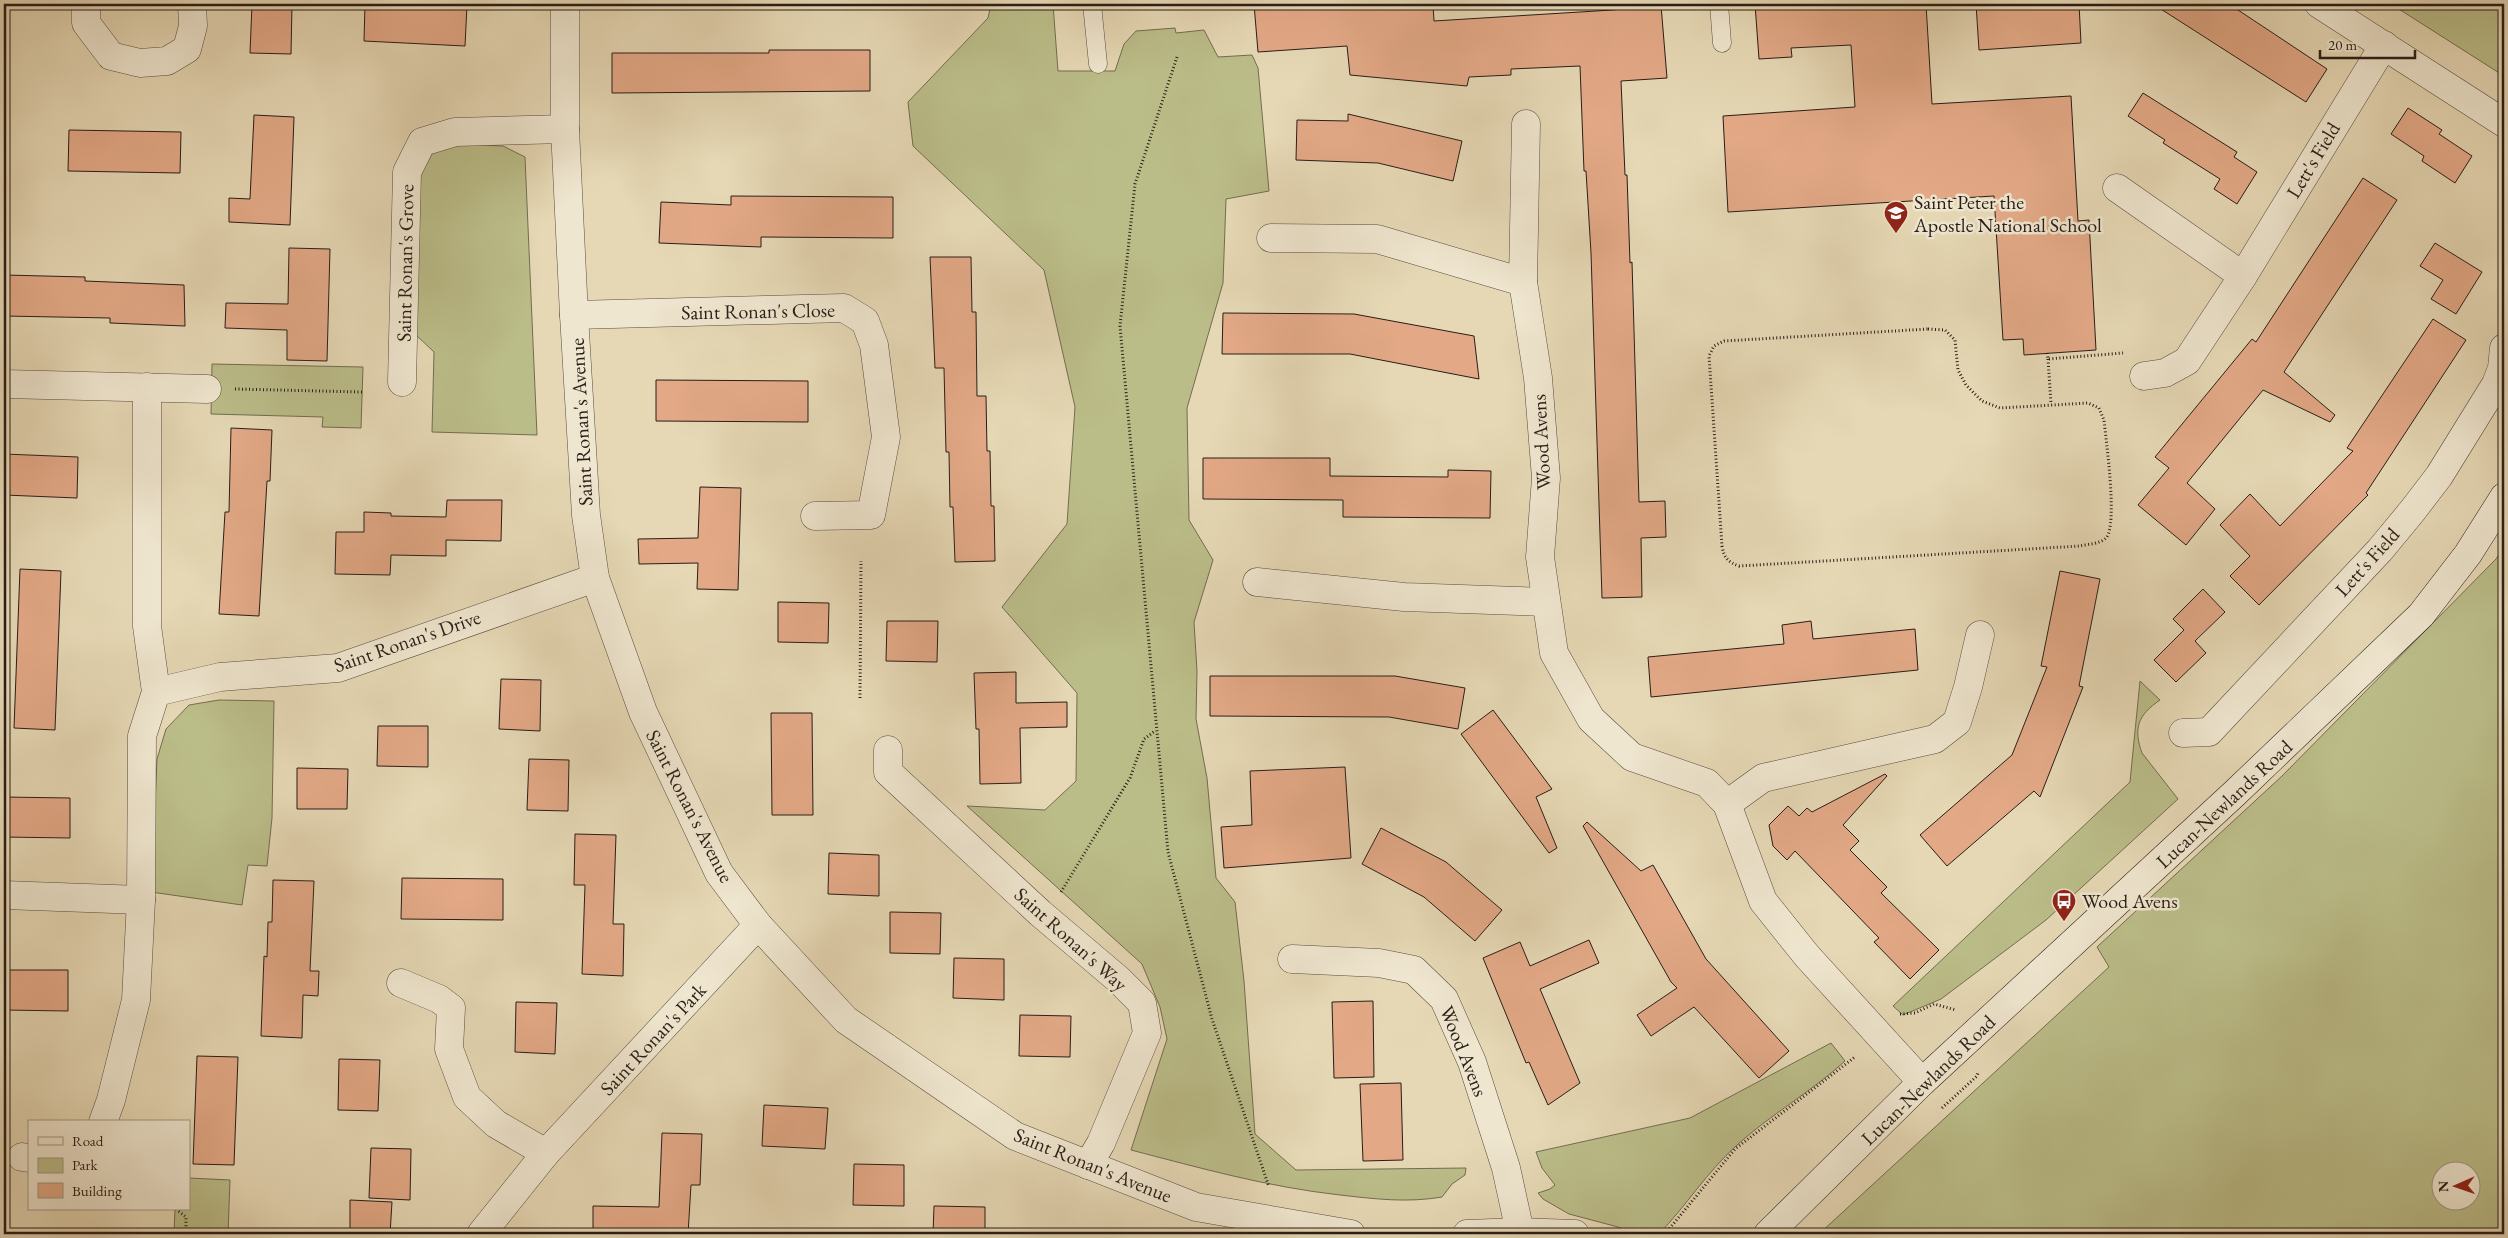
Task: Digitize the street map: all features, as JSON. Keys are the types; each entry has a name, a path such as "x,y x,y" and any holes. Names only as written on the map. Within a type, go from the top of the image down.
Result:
{"street":[{"path":"86,4 86,23 112,56 140,63 166,61 187,49 193,26 192,4"},
{"name":"Saint Ronan's Avenue","path":"565,4 565,129 574,315 586,515 595,578 643,712 718,874 758,925 846,1020 1015,1136 1196,1206 1341,1233"},
{"path":"2319,4 2504,123"},
{"name":"Lett's Field","path":"2144,376 2165,373 2186,361 2243,276 2384,45"},
{"name":"Wood Avens","path":"1526,124 1523,282 1538,378 1546,478 1540,557 1554,652 1591,719 1632,757 1707,783 1727,804 1763,901 1807,956 1922,1082"},
{"name":"Saint Ronan's Grove","path":"402,382 407,172 422,142 455,132 565,129"},
{"path":"2117,188 2243,276"},
{"path":"1271,238 1377,238 1523,282"},
{"name":"Saint Ronan's Close","path":"574,315 844,308 865,321 874,345 886,437 871,515 815,516"},
{"name":"Lett's Field","path":"2183,733 2209,732 2380,550 2439,476 2496,384 2502,368 2504,348"},
{"path":"4,384 207,389"},
{"path":"104,1120 111,1100 136,1000 142,900 142,736 156,692 147,626 147,387"},
{"name":"Lucan-Newlands Road","path":"1768,1234 1922,1082 2228,800 2421,615 2468,554 2504,498"},
{"name":"Saint Ronan's Drive","path":"156,692 220,677 338,668 595,578"},
{"path":"1257,582 1404,597 1546,602"},
{"path":"1727,804 1763,778 1935,739 1957,722 1968,687 1980,635"},
{"name":"Saint Ronan's Way","path":"888,750 888,772 1040,913 1119,980 1142,1003 1148,1033 1101,1144 1088,1165"},
{"path":"4,895 142,900"},
{"name":"Saint Ronan's Park","path":"481,1234 546,1153 758,925"},
{"name":"Wood Avens","path":"1292,959 1379,962 1414,970 1444,1000 1472,1062 1506,1168 1520,1232"},
{"path":"401,983 440,1000 451,1008 449,1049 467,1097 496,1124 546,1153"},
{"path":"1467,1234 1520,1232 1575,1234"}],"lane":[{"path":"1092,4 1098,64"},
{"path":"1719,4 1722,43"}],"path":[{"path":"1177,57 1135,184 1120,326 1168,852 1212,1019 1270,1187"},
{"path":"1945,330 1955,340 1958,370 1966,385 1982,401 2000,408 2051,404 2088,403 2099,408 2104,420 2111,526 2106,538 2095,543 1739,566 1730,563 1724,555 1709,356 1714,346 1724,341 1945,330"},
{"path":"2047,353 2051,404"},
{"path":"2048,358 2123,353"},
{"path":"207,389 362,392"},
{"path":"860,698 861,561"},
{"path":"1060,893 1130,778 1144,740 1156,730"},
{"path":"1897,1014 1915,1013 1934,1004"},
{"path":"1665,1234 1735,1150 1855,1058"},
{"path":"177,1210 186,1218 186,1234"}],"green space":[{"path":"991,4 1053,4 1058,71 1115,71 1124,44 1136,31 1175,28 1176,33 1204,30 1218,57 1252,55 1258,68 1269,191 1226,199 1223,283 1187,408 1189,520 1213,560 1194,622 1197,671 1196,719 1207,778 1216,878 1235,902 1244,981 1255,1134 1296,1170 1466,1168 1465,1175 1452,1184 1442,1197 1391,1200 1313,1192 1234,1176 1131,1150 1167,1039 1160,1007 1142,964 967,806 1045,810 1076,781 1077,693 1002,607 1067,524 1075,407 1044,270 913,146 908,102 988,18"},
{"path":"2391,4 2504,4 2504,76"},
{"path":"456,144 503,146 525,157 537,435 432,432 434,352 414,333 417,182 431,155 442,147"},
{"path":"212,364 363,367 361,428 322,427 323,417 211,414"},
{"path":"2504,547 2504,1234 1819,1234 2109,967 2097,947 2282,776 2496,559"},
{"path":"2140,681 2160,700 2147,711 2139,723 2139,744 2142,753 2178,799 2046,920 1941,999 1903,1015 1893,1006 2130,782"},
{"path":"219,700 274,701 272,818 267,866 248,865 242,905 151,892 157,759 166,729 189,705"},
{"path":"1831,1043 1845,1061 1726,1155 1659,1234 1634,1234 1618,1227 1569,1214 1543,1199 1538,1193 1555,1185 1542,1168 1536,1152 1690,1118"},
{"path":"190,1178 230,1180 228,1234 174,1234 175,1210 190,1210"}],"building":[{"path":"252,4 292,4 291,54 250,53"},
{"path":"365,4 467,5 465,46 364,41"},
{"path":"1254,4 1433,4 1434,21 1612,10 1661,5 1667,78 1621,81 1630,263 1632,262 1639,502 1665,501 1666,537 1641,538 1642,597 1602,598 1591,253 1586,171 1584,171 1580,66 1511,69 1511,75 1469,77 1467,86 1350,75 1347,46 1258,52"},
{"path":"1755,4 1926,4 1932,104 2071,96 2078,221 2089,220 2096,350 2024,355 2023,339 2003,340 1994,196 1728,212 1723,116 1855,107 1851,45 1791,48 1792,57 1759,59"},
{"path":"1976,4 2079,4 2081,43 1979,50"},
{"path":"2153,4 2229,4 2327,69 2306,102"},
{"path":"769,50 870,50 870,91 612,93 612,53 769,53"},
{"path":"2143,93 2237,152 2234,157 2257,172 2237,204 2214,189 2220,179 2163,143 2165,140 2128,116"},
{"path":"2408,108 2442,130 2439,134 2472,156 2455,183 2422,161 2424,156 2391,134"},
{"path":"1348,114 1462,141 1453,181 1378,163 1296,160 1297,120 1348,121"},
{"path":"254,115 294,117 290,225 229,222 229,198 250,199"},
{"path":"69,130 181,132 180,173 68,171"},
{"path":"2363,178 2397,200 2284,372 2335,415 2330,422 2263,390 2187,483 2215,509 2186,545 2138,505 2169,468 2155,457 2252,339 2256,342"},
{"path":"731,196 893,197 893,238 761,237 761,247 659,243 661,202 731,205"},
{"path":"2435,243 2482,272 2456,314 2431,299 2443,280 2420,266"},
{"path":"289,248 330,249 327,361 287,360 287,330 225,328 226,303 288,304"},
{"path":"930,257 971,257 972,312 976,312 977,396 986,396 991,506 994,506 995,561 955,562 953,507 950,507 949,452 946,452 944,368 935,368"},
{"path":"4,275 85,277 85,281 184,285 185,326 110,323 110,318 4,316"},
{"path":"1223,313 1354,314 1474,336 1479,379 1350,354 1222,354"},
{"path":"2433,319 2466,340 2366,493 2368,495 2259,605 2230,576 2250,556 2220,525 2250,494 2280,526 2353,451 2347,448"},
{"path":"656,380 808,381 808,422 656,421"},
{"path":"231,428 272,430 270,481 267,481 259,616 219,614 225,512 229,512"},
{"path":"4,454 78,457 77,498 4,495"},
{"path":"1203,458 1330,458 1330,476 1448,477 1448,470 1491,471 1490,518 1343,517 1343,500 1203,499"},
{"path":"700,487 741,488 738,590 697,589 698,563 639,564 638,539 698,538"},
{"path":"447,500 502,500 501,541 446,540 446,556 391,555 390,575 335,574 336,532 364,532 364,512 391,513 391,516 446,517"},
{"path":"20,569 61,571 55,730 14,728"},
{"path":"2060,571 2100,579 2079,686 2083,687 2040,797 2034,791 1947,866 1920,835 2012,755 2047,667 2041,666"},
{"path":"2203,589 2225,612 2195,641 2206,653 2176,682 2154,660 2184,630 2173,619"},
{"path":"778,602 829,603 828,643 778,642"},
{"path":"887,621 938,621 937,662 886,661"},
{"path":"1811,621 1813,639 1915,629 1918,670 1651,697 1648,657 1784,644 1782,625"},
{"path":"1016,672 1016,703 1067,702 1067,727 1020,728 1021,783 980,784 979,729 976,729 974,673"},
{"path":"1210,676 1395,676 1465,688 1458,729 1389,717 1210,716"},
{"path":"501,679 541,680 540,731 499,729"},
{"path":"1493,710 1552,789 1536,797 1557,848 1549,853 1461,734"},
{"path":"771,713 812,713 813,815 772,815"},
{"path":"378,726 428,726 428,767 377,766"},
{"path":"529,759 569,760 568,811 527,810"},
{"path":"1345,767 1351,858 1224,868 1221,827 1252,825 1250,771"},
{"path":"297,768 348,769 347,809 297,809"},
{"path":"1885,774 1887,776 1843,825 1859,841 1850,850 1887,887 1881,893 1939,950 1910,979 1874,942 1879,938 1795,851 1787,860 1773,846 1769,825 1788,806 1799,816 1807,808 1812,812"},
{"path":"4,797 70,798 70,838 4,837"},
{"path":"1587,822 1641,871 1653,865 1706,959 1789,1051 1759,1078 1694,1007 1651,1036 1637,1015 1677,988 1671,982 1583,826"},
{"path":"1381,828 1446,862 1502,910 1475,941 1424,897 1362,864"},
{"path":"575,834 616,835 613,924 624,924 623,976 582,974 585,885 574,885"},
{"path":"829,853 879,855 879,896 828,894"},
{"path":"402,878 503,879 503,920 401,919"},
{"path":"273,880 314,881 310,971 319,971 318,996 303,995 302,1038 261,1036 264,956 267,957 268,922 272,922"},
{"path":"890,912 941,913 940,954 890,953"},
{"path":"1589,940 1599,963 1540,989 1580,1083 1548,1105 1529,1062 1526,1063 1483,958 1520,942 1530,966"},
{"path":"954,958 1004,959 1004,1000 953,998"},
{"path":"4,970 68,970 68,1011 4,1010"},
{"path":"1373,1001 1374,1077 1334,1078 1332,1002"},
{"path":"516,1002 557,1003 555,1054 515,1052"},
{"path":"1020,1015 1071,1016 1070,1057 1019,1056"},
{"path":"197,1056 238,1057 234,1165 193,1164"},
{"path":"339,1059 380,1060 378,1111 338,1110"},
{"path":"1401,1083 1403,1160 1363,1161 1360,1084"},
{"path":"764,1105 828,1108 825,1149 762,1146"},
{"path":"662,1133 702,1134 700,1185 691,1185 688,1234 593,1234 593,1206 659,1207"},
{"path":"371,1148 411,1149 410,1200 369,1198"},
{"path":"854,1164 904,1165 904,1206 853,1205"},
{"path":"350,1200 392,1202 390,1234 350,1234"},
{"path":"934,1206 985,1207 985,1234 933,1234"}],"place":[{"name":"Saint Peter the Apostle National School","path":"1896,234"},
{"name":"Wood Avens","path":"2064,922"}]}
